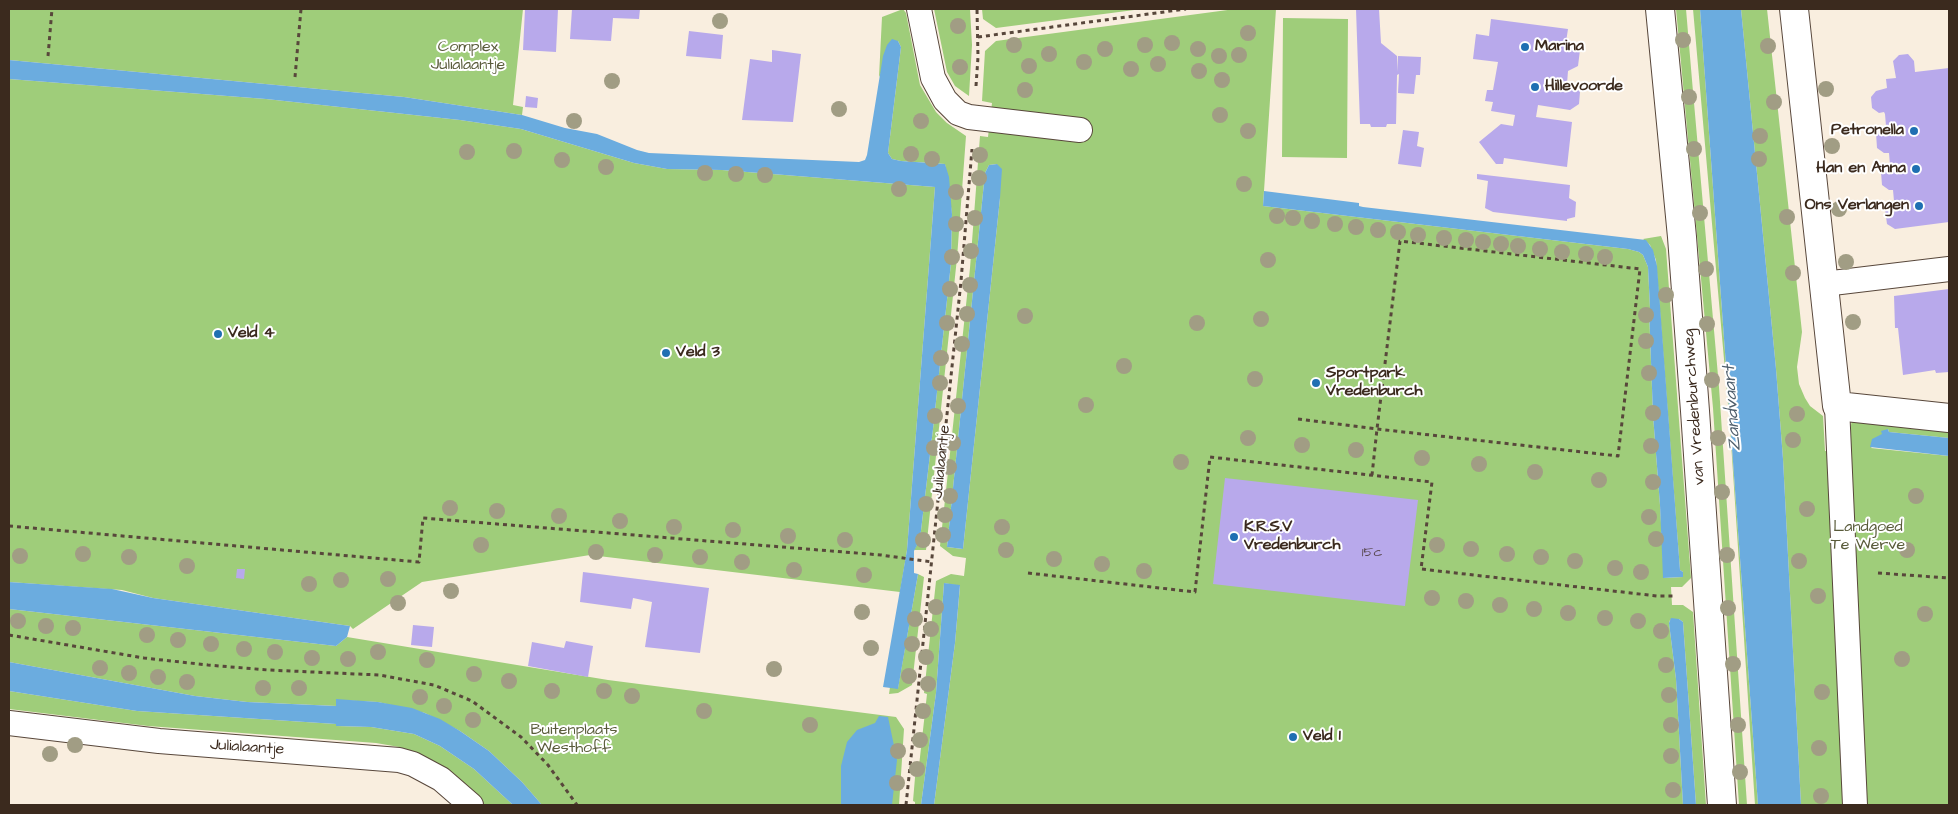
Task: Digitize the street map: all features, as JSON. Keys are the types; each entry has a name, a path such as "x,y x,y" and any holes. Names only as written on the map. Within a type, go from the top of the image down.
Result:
{"street":[{"name":"van Vredenburchweg","path":"1660,9 1682,237 1709,594 1722,805"},
{"path":"1794,9 1837,406 1949,418"}],"lane":[{"path":"919,9 931,71 940,93 958,113 974,118 1080,130"},
{"path":"1824,284 1949,269"},
{"path":"1837,406 1855,805"},
{"name":"Julialaantje","path":"9,723 159,741 399,760 413,764 441,779 472,805"}],"path":[{"path":"48,56 52,9"},
{"path":"295,77 301,9"},
{"name":"Julialaantje","path":"906,805 962,281 974,118 978,37 976,9"},
{"path":"978,37 1186,9"},
{"path":"1298,419 1378,428 1618,456 1640,269 1400,241 1378,428 1372,475"},
{"path":"1028,573 1195,592 1210,457 1432,482 1422,569 1658,596 1709,594"},
{"path":"9,526 419,562 423,518 932,562"},
{"path":"1845,574 1897,574 1949,578"},
{"path":"9,635 144,658 217,666 379,675 434,685 472,701 521,736 561,780 577,805"}],"green space":[{"name":"Complex Julialaantje","path":"9,9 523,9 513,105 523,107 522,115 404,97 9,60"},
{"path":"903,9 906,13 920,85 936,112 947,123 966,136 957,258 926,550 914,550 920,539 933,429 951,263 952,214 945,164 901,161 892,159 888,153 901,47 898,41 879,77 882,17"},
{"path":"934,9 970,9 972,45 969,96 955,86 947,72"},
{"path":"982,9 1142,9 996,28 983,19"},
{"name":"Sportpark Vredenburch","path":"1235,9 1276,9 1263,206 1628,249 1643,255 1648,267 1653,415 1664,578 1683,577 1683,572 1680,570 1656,260 1650,245 1643,239 1661,236 1666,249 1691,578 1682,587 1671,587 1672,605 1683,605 1693,612 1706,805 1696,805 1683,622 1679,619 1670,620 1669,623 1676,679 1683,805 934,805 955,643 960,586 944,583 936,693 921,805 915,805 913,801 916,766 919,766 927,694 924,693 936,581 951,574 964,576 966,558 953,556 940,546 970,268 980,136 988,137 992,103 982,101 985,51 996,41","holes":["997,164 1000,198 963,549 947,547 985,173 989,165"]},
{"path":"1676,9 1686,9 1719,387 1747,805 1739,805 1713,408"},
{"path":"1693,9 1700,9 1758,805 1755,805 1730,427"},
{"name":"Landgoed Te Werve","path":"1741,9 1767,9 1802,332 1797,367 1799,384 1810,406 1823,416 1825,451 1851,454 1850,431 1852,419 1949,429 1949,438 1889,432 1888,429 1871,448 1949,456 1949,805 1801,805 1783,459"},
{"path":"1283,18 1348,19 1347,158 1282,157"},
{"path":"9,79 266,99 460,120 521,129 634,163 667,169 722,170 935,187 907,550 900,592 590,555 422,582 353,629 350,626 153,598 122,590 9,582"},
{"path":"918,574 924,577 912,685 898,693 889,694 890,687 898,688"},
{"name":"Buitenplaats Westhoff","path":"9,609 336,646 347,637 608,680 896,717 904,729 899,805 542,805 522,782 489,751 460,731 425,713 378,702 337,700 337,706 247,702 195,696 9,662"},
{"path":"9,691 137,711 336,724 336,726 371,727 414,734 440,746 474,769 513,805 485,805 476,796 417,754 399,747 376,743 148,726 9,709"}],"water":[{"name":"Zandvaart","path":"1700,9 1741,9 1783,459 1801,805 1758,805"},
{"path":"892,39 898,41 901,47 888,153 892,159 901,161 945,164 949,177 952,214 951,263 933,429 920,539 914,551 914,573 918,574 898,689 883,687 907,550 935,187 722,170 667,169 634,163 521,129 460,120 266,99 9,79 9,60 404,97 522,115 565,128 597,134 649,153 859,162 865,160 867,155 883,56 887,45"},
{"path":"997,164 1002,169 1000,198 963,549 947,547 985,173 989,165"},
{"path":"1264,191 1359,203 1359,206 1363,207 1646,240 1653,250 1657,266 1680,570 1683,572 1683,577 1663,578 1653,415 1648,267 1643,255 1628,249 1263,206"},
{"path":"1888,429 1889,432 1949,438 1949,456 1870,447 1872,439 1882,434 1881,431"},
{"path":"9,582 112,589 153,598 350,626 347,637 336,646 9,609"},
{"path":"944,583 960,585 955,643 934,805 921,805 936,693"},
{"path":"1671,618 1679,619 1683,622 1696,805 1683,805 1676,679 1669,623"},
{"path":"9,662 195,696 247,702 336,706 336,699 378,702 412,708 440,719 489,751 522,782 542,805 513,805 474,769 440,746 414,734 371,727 336,726 336,724 137,711 9,691"},
{"path":"879,716 888,717 897,760 892,805 841,805 841,766 847,742 857,730 875,723"}],"building":[{"path":"525,9 558,9 556,52 523,50"},
{"path":"572,9 640,9 639,19 613,18 611,41 570,39"},
{"path":"1356,9 1379,9 1381,43 1397,56 1397,72 1398,56 1421,57 1420,75 1416,75 1414,94 1398,93 1399,74 1397,75 1396,124 1387,124 1386,127 1371,127 1370,124 1360,124"},
{"path":"1491,19 1568,29 1566,42 1574,43 1580,50 1578,66 1568,71 1567,84 1574,84 1580,92 1579,104 1570,110 1538,105 1536,117 1572,122 1567,167 1504,158 1503,164 1496,164 1479,142 1501,124 1513,126 1515,115 1491,111 1493,102 1485,101 1487,90 1493,90 1498,62 1473,59 1476,34 1489,36"},
{"path":"689,31 723,35 721,59 686,56"},
{"path":"772,50 801,54 793,122 742,120 750,59 772,62"},
{"path":"1908,54 1914,61 1915,72 1949,68 1949,222 1895,229 1887,224 1885,209 1894,201 1893,190 1889,190 1882,185 1881,172 1886,165 1890,165 1889,153 1884,153 1877,148 1876,133 1881,127 1886,126 1885,114 1884,112 1879,113 1872,108 1871,97 1876,91 1887,88 1886,79 1896,78 1893,61 1899,55"},
{"path":"526,96 538,98 537,108 525,107"},
{"path":"1403,130 1419,132 1417,146 1424,148 1421,167 1398,164"},
{"path":"1477,174 1570,185 1569,198 1576,202 1575,217 1567,219 1567,221 1493,212 1485,208 1488,181 1477,179"},
{"path":"1949,289 1949,372 1936,373 1935,370 1903,375 1898,328 1895,328 1894,296"},
{"path":"1225,478 1418,500 1405,606 1213,584"},
{"path":"237,569 245,569 244,579 236,578"},
{"path":"583,572 709,588 700,653 645,647 652,602 633,598 631,609 580,602"},
{"path":"413,625 434,627 432,647 411,645"},
{"path":"566,641 593,646 588,677 528,666 532,642 564,648"}],"place":[{"name":"Marina","path":"1525,47"},
{"name":"Hillevoorde","path":"1535,87"},
{"name":"Petronella","path":"1914,131"},
{"name":"Han en Anna","path":"1916,169"},
{"name":"Ons Verlangen","path":"1919,206"},
{"name":"Veld 4","path":"218,334"},
{"name":"Veld 3","path":"666,353"},
{"name":"Sportpark Vredenburch","path":"1316,383"},
{"name":"K.R.S.V Vredenburch","path":"1234,537"},
{"name":"Veld 1","path":"1293,737"}]}
